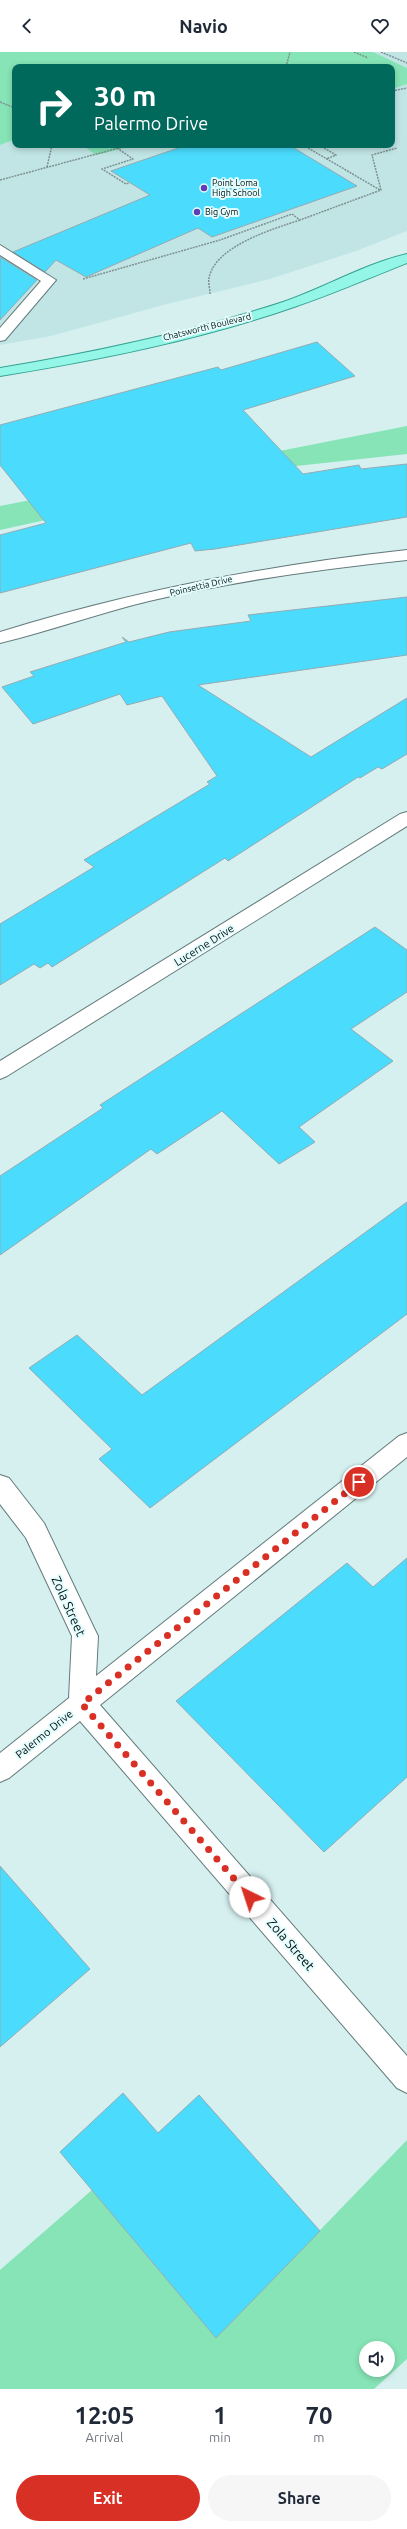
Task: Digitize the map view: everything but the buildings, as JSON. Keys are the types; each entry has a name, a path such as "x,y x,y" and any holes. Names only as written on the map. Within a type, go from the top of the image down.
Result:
{"main road":[{"name":"Chatsworth Boulevard","path":"0,372 96,354 257,315 308,298 405,259"}],"street":[{"path":"0,249 49,280 0,337"},
{"name":"Poinsettia Drive","path":"0,638 70,615 236,578 407,555"},
{"name":"Lucerne Drive","path":"0,1072 407,818"},
{"name":"Palermo Drive","path":"0,1769 407,1443"},
{"name":"Zola Street","path":"0,1485 35,1531 85,1636 82,1704 407,2078"}],"path":[{"path":"287,64 290,52"},
{"path":"354,52 368,58"},
{"path":"381,52 407,64"},
{"path":"395,90 407,88"},
{"path":"0,102 12,107"},
{"path":"47,167 51,148"},
{"path":"0,180 117,148 133,159 102,169 126,184 129,182"},
{"path":"308,148 380,190"},
{"path":"324,148 336,155 326,159"},
{"path":"380,190 372,155 397,148"},
{"path":"211,294 208,287 211,272 223,256 246,240 380,190"},
{"path":"32,270 52,261 84,280 220,240 292,214 300,220"}],"shaded area":[{"name":"Point Loma High School","path":"0,52 407,52 407,231 356,251 270,279 167,304 51,336 0,345"}],"green space":[{"path":"0,52 373,52 407,68 407,84 395,88 395,64 12,64 12,140 0,145"},
{"path":"86,148 124,148 96,155"},
{"path":"407,426 407,454 287,467 0,530 0,506"},
{"path":"407,2140 407,2359 395,2370 395,2341 359,2341 359,2377 387,2377 374,2389 0,2389 0,2270 92,2190 216,2338"}],"place":[{"name":"Point Loma High School","path":"204,188"},
{"name":"Big Gym","path":"197,212"}],"route":[{"path":"250,1897 82,1704 359,1482"}]}
